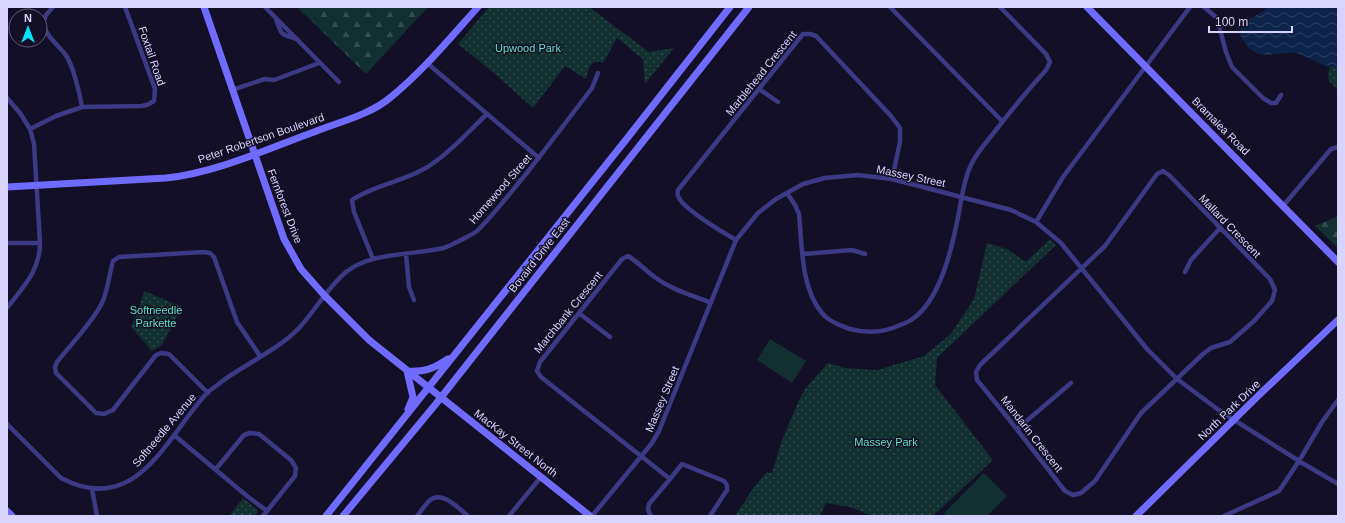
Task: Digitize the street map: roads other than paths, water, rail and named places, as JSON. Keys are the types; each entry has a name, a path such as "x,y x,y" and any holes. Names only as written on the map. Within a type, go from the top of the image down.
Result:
{"main road":[{"name":"Fernforest Drive","path":"204,7 284,239 297,264 324,295 369,340 428,388"},
{"name":"Peter Robertson Boulevard","path":"7,187 176,177 200,172 254,154 367,112 391,98 427,63 478,7"},
{"name":"Bovaird Drive East","path":"326,516 730,7"},
{"name":"Bovaird Drive East","path":"343,516 440,398 749,7"},
{"name":"Bramalea Road","path":"1087,7 1338,262"},
{"name":"North Park Drive","path":"1136,516 1338,320"},
{"path":"406,416 413,397 407,370 430,370 455,354"},
{"name":"MacKay Street North","path":"428,388 591,516"},
{"path":"7,511 12,516"}],"street":[{"path":"53,7 46,15 43,24 46,32 66,55 80,93 82,107"},
{"name":"Foxtail Road","path":"30,129 56,116 82,107 141,106 147,105 154,101 155,89 125,7"},
{"path":"265,7 339,82"},
{"path":"890,7 1002,121"},
{"path":"787,193 799,214 806,280 810,293 822,314 845,327 856,331 871,332 887,331 912,320 930,299 939,282 948,258 971,164 978,152 1002,121 1046,70 1050,62 1046,54 1000,7"},
{"path":"1036,222 1063,177 1190,7"},
{"path":"1204,7 1218,18 1226,52 1232,67 1263,98 1271,103 1276,102 1281,95"},
{"path":"274,16 283,35 298,39"},
{"name":"Marblehead Crescent","path":"736,240 711,225 682,203 678,196 678,190 803,34 816,36 891,116 900,128 900,142 892,179"},
{"path":"232,90 265,79 274,80 319,63"},
{"path":"427,63 539,158"},
{"name":"Homewood Street","path":"324,295 346,272 358,264 373,259 446,247 476,232 504,202 539,158 592,88 598,72"},
{"path":"759,89 778,102"},
{"path":"7,98 20,113 30,129 34,144 40,243 40,253 32,276 7,308"},
{"path":"373,259 354,212 352,200 360,194 396,182 423,170 436,162 487,114"},
{"path":"1283,206 1331,149 1338,147"},
{"name":"Mallard Crescent","path":"1082,268 1105,246 1157,174 1162,171 1169,174 1270,280 1275,290 1272,301 1254,321 1230,342 1211,348 1207,351 1177,380"},
{"name":"Massey Street","path":"591,516 641,457 659,431 736,240 758,213 776,199 787,193 804,184 825,178 858,175 892,179 962,197 1011,210 1036,222 1060,243 1147,349 1177,380 1220,411 1338,484"},
{"path":"1185,272 1191,260 1220,228"},
{"path":"7,244 40,243"},
{"path":"803,254 852,250 865,254"},
{"path":"208,393 169,354 161,353 156,355 113,410 104,414 96,413 56,373 55,367 57,362 102,303 113,261 119,257 203,252 210,253 214,257 237,322 260,356"},
{"path":"406,254 409,287 414,300"},
{"name":"Marchbank Crescent","path":"641,457 541,377 537,371 540,362 580,314 622,259 628,256 656,278 673,288 711,303"},
{"name":"Mandarin Crescent","path":"1082,268 980,366 976,372 977,380 1065,491 1073,495 1081,493 1095,481 1141,413 1177,380"},
{"name":"Softneedle Avenue","path":"7,424 61,478 71,483 92,489 120,485 132,480 144,471 208,393 228,377 299,328 324,295"},
{"path":"580,314 610,337"},
{"path":"1017,429 1071,383"},
{"path":"1224,516 1279,491 1322,422 1338,400"},
{"path":"216,469 244,435 250,433 259,434 291,460 296,468 294,476 263,516"},
{"path":"174,435 267,511"},
{"path":"641,457 670,479"},
{"path":"651,516 648,510 649,504 682,464 724,481 727,485 727,490 710,516"},
{"path":"509,516 541,477"},
{"path":"92,489 97,516"},
{"path":"417,516 430,500 435,497 442,497 448,500 468,516"}],"water":[{"path":"1268,7 1338,7 1338,67 1326,66 1294,53 1266,55 1255,52 1249,48 1240,36 1241,26"}],"park label":[{"name":"Upwood Park","path":"528,48"},
{"name":"Softneedle Parkette","path":"156,316"},
{"name":"Massey Park","path":"886,442"}]}
